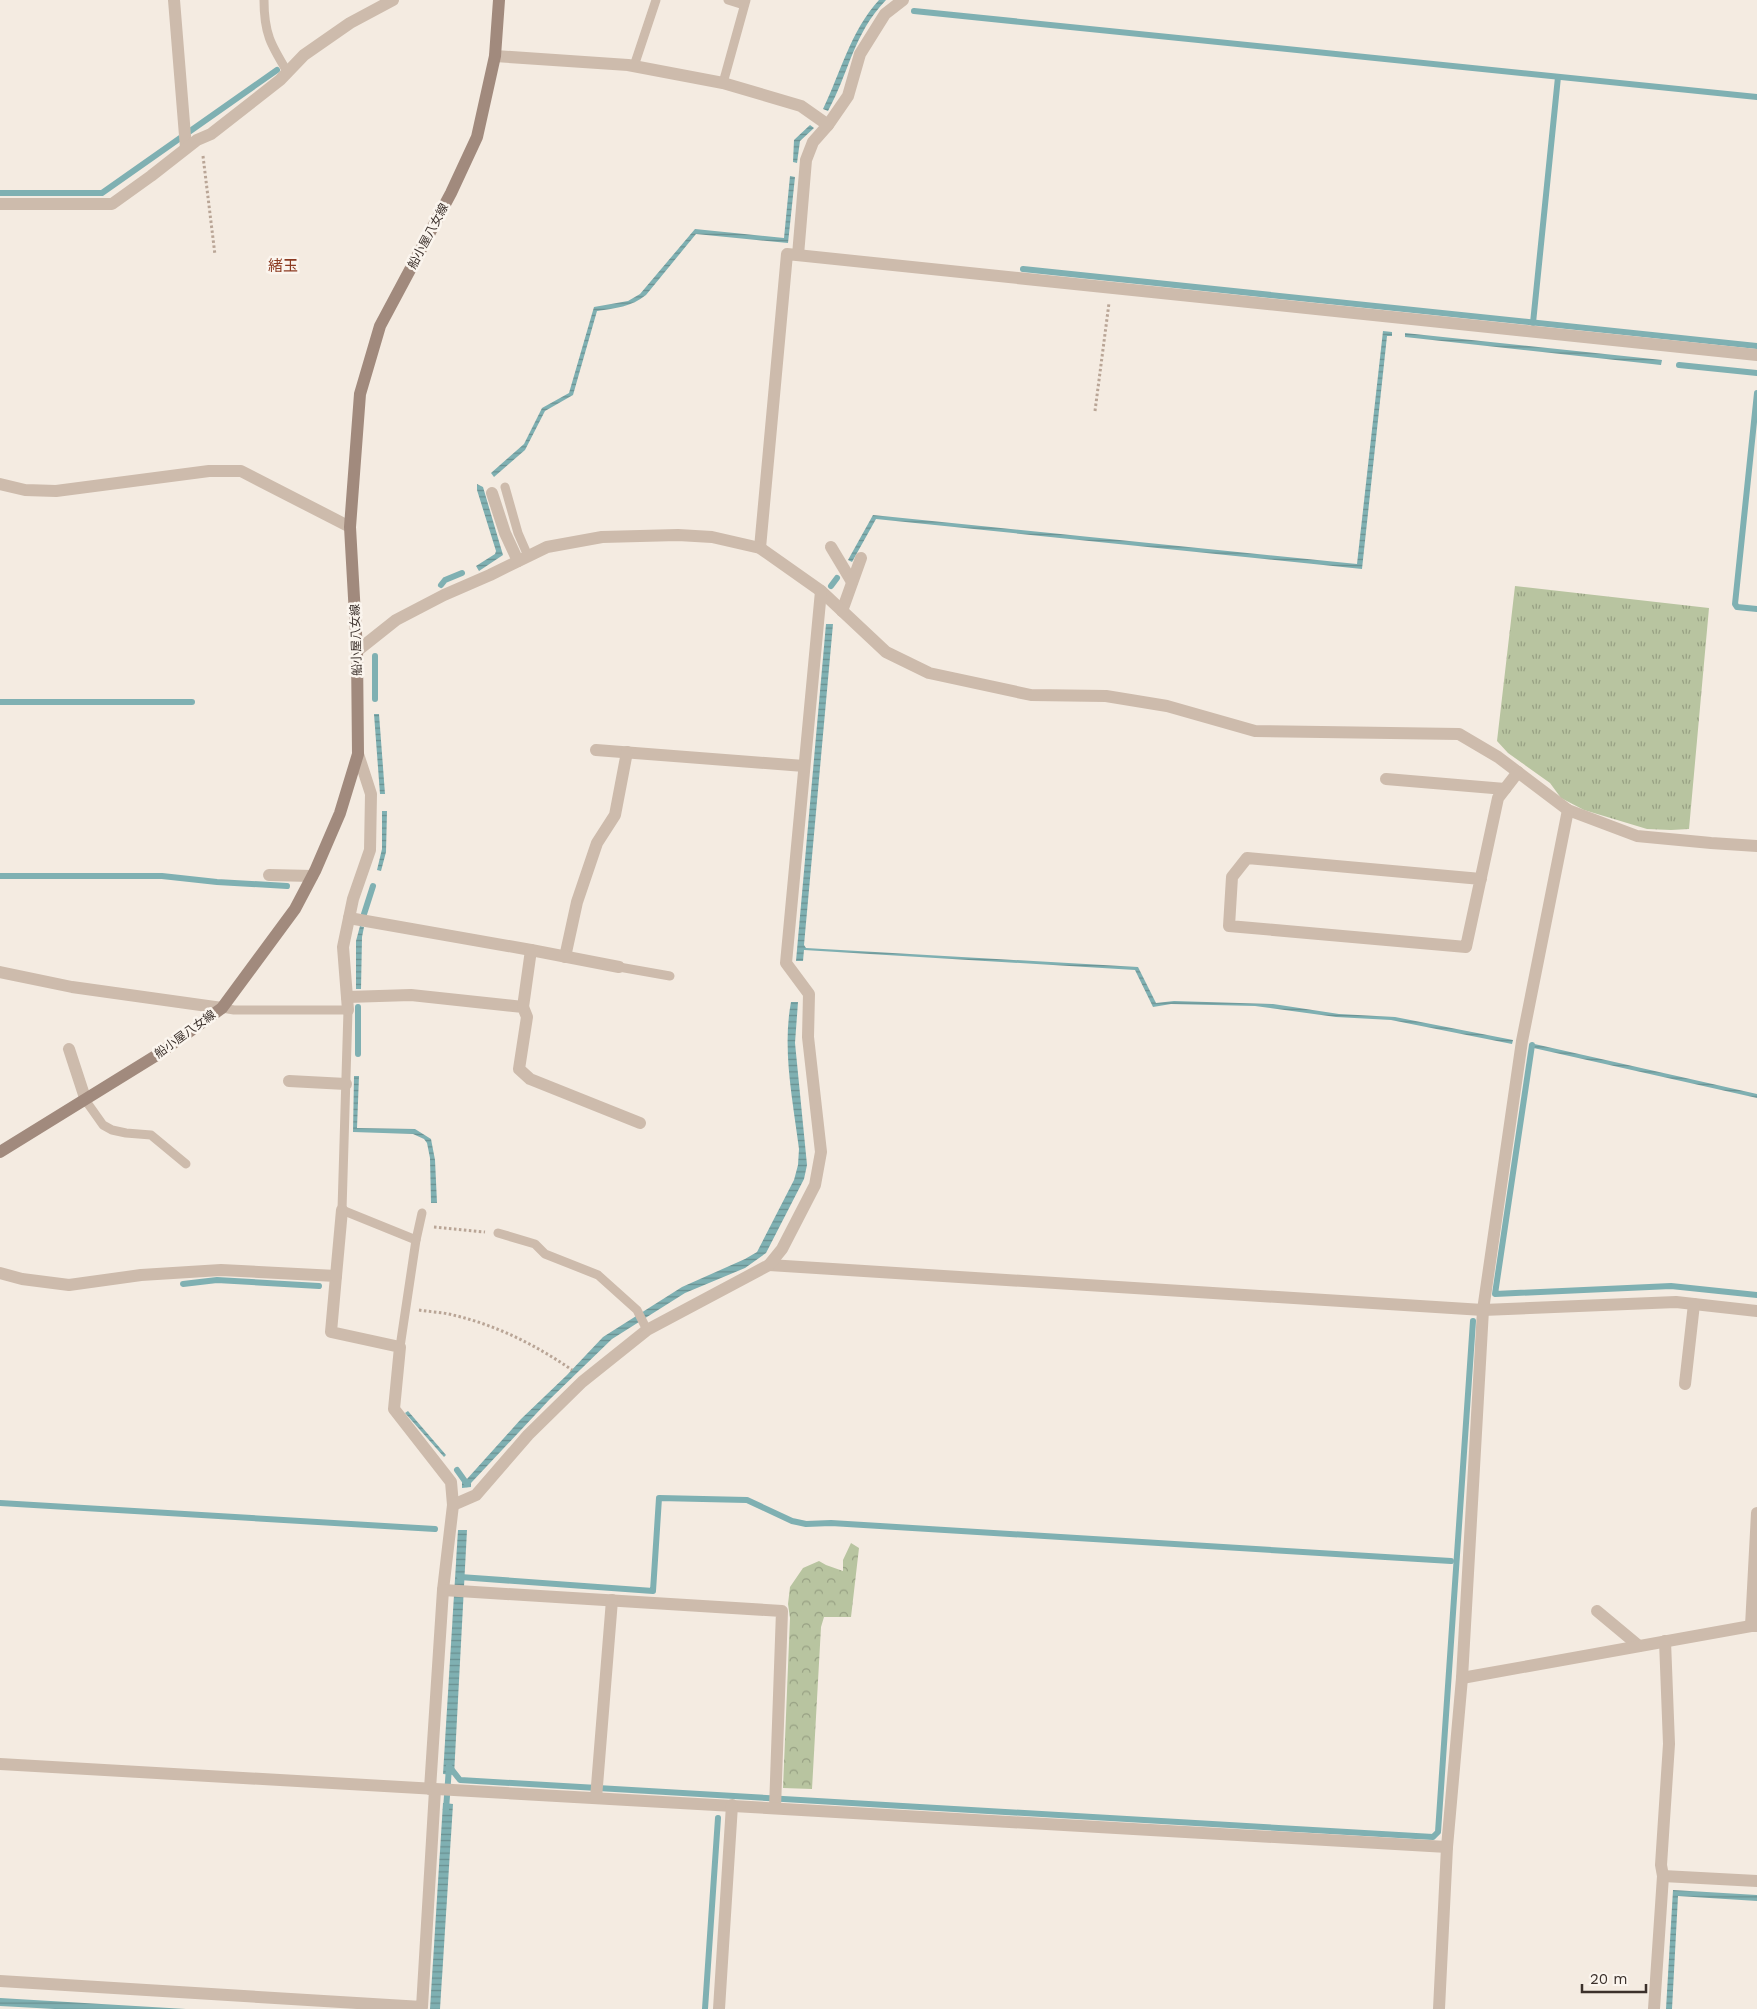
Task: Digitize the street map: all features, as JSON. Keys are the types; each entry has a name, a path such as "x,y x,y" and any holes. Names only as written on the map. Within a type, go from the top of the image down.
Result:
{"main road":[{"name":"船小屋八女線","path":"0,1152 157,1055 222,1008 295,909 340,813 358,754 357,651 350,527 360,394 380,326 451,192 477,137 495,56 499,0"}],"street":[{"path":"174,0 186,148"},
{"path":"0,204 112,204 200,138 211,134 288,73 312,49 350,23 393,0"},
{"path":"798,255 806,160 813,142 828,125 848,96 860,54 885,14 902,0"},
{"path":"495,56 634,66 723,83 801,106 828,125"},
{"path":"760,548 788,254 1757,355"},
{"path":"0,484 25,490 56,491 209,471 241,471 350,527"},
{"path":"492,493 505,533 523,558"},
{"path":"357,651 396,620 444,595 547,547 602,537 678,535 712,537 760,548 821,591 886,652 929,673 1031,695 1106,696 1167,706 1255,731 1459,734 1498,757 1568,810 1637,836 1711,844 1757,846"},
{"path":"831,547 852,582"},
{"path":"842,611 862,558"},
{"path":"453,1504 476,1495 528,1435 586,1380 647,1330 769,1265 782,1249 815,1185 821,1152 808,1037 809,994 786,963 821,591"},
{"path":"596,750 804,766"},
{"path":"565,957 577,902 597,844 615,815 627,752"},
{"path":"358,754 371,794 370,850 353,899 343,947 347,1004 411,995 523,1007"},
{"path":"1481,878 1248,858 1232,878 1229,926 1466,946 1481,878 1498,798 1518,772"},
{"path":"1386,779 1505,789"},
{"path":"1439,2009 1447,1847 1462,1678 1483,1310 1522,1041 1568,810"},
{"path":"269,875 312,876"},
{"path":"349,918 619,967"},
{"path":"531,950 523,1007 527,1017 520,1069 530,1079 640,1123"},
{"path":"0,972 81,988 222,1008"},
{"path":"69,1049 86,1100"},
{"path":"289,1081 346,1084"},
{"path":"0,1982 422,2007 443,1590 453,1504 451,1482 394,1409 400,1347 331,1332 342,1210"},
{"path":"769,1265 1483,1310 1676,1302 1757,1311"},
{"path":"0,1273 22,1279 69,1285 141,1275 221,1270 336,1276"},
{"path":"1685,1384 1694,1304"},
{"path":"1462,1678 1754,1626 1757,1513"},
{"path":"443,1590 782,1611 775,1808"},
{"path":"596,1798 612,1600"},
{"path":"1597,1612 1639,1646"},
{"path":"1654,2009 1663,1876 1660,1865 1669,1744 1665,1641"},
{"path":"0,1764 1447,1847"},
{"path":"719,2009 732,1805"},
{"path":"1663,1876 1757,1881"}],"lane":[{"path":"264,0 264,23 272,46 288,73"},
{"path":"634,66 656,0"},
{"path":"723,83 745,2 728,0"},
{"path":"505,487 523,558"},
{"path":"619,967 670,976"},
{"path":"222,1008 234,1010 347,1004 342,1210 416,1240"},
{"path":"86,1100 103,1125 112,1130 126,1133 152,1134 160,1139 186,1164"},
{"path":"400,1347 416,1240 422,1213"},
{"path":"498,1233 535,1244 545,1254 598,1275 637,1310 647,1330"}],"path":[{"path":"200,138 216,255"},
{"path":"1095,411 1111,288"},
{"path":"419,1226 498,1233"},
{"path":"406,1308 453,1315 516,1336 551,1356 586,1380"}],"green space":[{"path":"1515,586 1709,608 1689,829 1647,829 1584,810 1561,798 1550,783 1508,753 1497,741"},
{"path":"851,1543 859,1548 851,1617 824,1617 821,1627 812,1789 783,1788 790,1587 803,1568 819,1561 843,1571 843,1560"}],"water":[{"path":"879,0 886,0 866,26 828,111 823,109 853,39 869,12"},
{"path":"810,125 814,128 800,141 797,163 793,162 794,140"},
{"path":"790,176 795,177 788,243 696,234 646,295 629,305 597,311 573,395 545,411 525,450 494,477 491,473 524,444 542,408 569,393 594,307 628,301 640,294 695,229 784,238"},
{"path":"1383,331 1392,332 1392,336 1387,336 1362,569 876,519 852,562 848,560 873,515 1357,564"},
{"path":"1405,333 1662,360 1661,365 1405,337"},
{"path":"477,484 483,487 503,555 479,571 476,566 495,554 496,551 477,490"},
{"path":"826,624 833,624 804,945 806,948 1138,967 1156,1003 1174,1001 1273,1004 1339,1014 1395,1017 1513,1040 1512,1044 1391,1020 1336,1017 1255,1006 1171,1004 1153,1007 1135,970 804,950 803,961 796,961"},
{"path":"374,714 379,714 385,794 380,794"},
{"path":"382,811 387,811 386,852 381,871 377,870 382,849"},
{"path":"360,926 364,927 362,937 361,989 356,989 356,941"},
{"path":"791,1002 798,1002 795,1043 807,1165 804,1179 766,1253 745,1268 685,1293 612,1339 550,1399 471,1483 471,1487 462,1488 462,1480 467,1479 521,1419 603,1337 682,1287 757,1252 794,1180 798,1165 799,1149 788,1057"},
{"path":"1530,1043 1757,1094 1757,1098 1529,1047"},
{"path":"354,1076 359,1076 357,1128 415,1129 431,1139 435,1160 437,1203 431,1203 430,1158 427,1143 424,1139 413,1134 353,1132"},
{"path":"408,1411 446,1455 444,1457 405,1413"},
{"path":"458,1530 467,1530 454,1775 443,1774"},
{"path":"443,1803 453,1804 440,2009 430,2009"},
{"path":"1673,1890 1757,1895 1757,1901 1678,1896 1672,2009 1666,2009"},
{"path":"0,1998 186,2009 55,2009 0,2006"}],"waterway":[{"path":"914,11 1757,97"},
{"path":"0,193 102,193 277,70"},
{"path":"1533,323 1558,77"},
{"path":"1023,269 1757,346"},
{"path":"1679,365 1757,373"},
{"path":"1757,393 1735,604 1737,607 1757,609"},
{"path":"441,585 445,580 462,573"},
{"path":"831,586 837,578"},
{"path":"375,656 375,699"},
{"path":"0,702 192,702"},
{"path":"0,876 162,876 217,882 287,886"},
{"path":"364,914 373,886"},
{"path":"358,1007 358,1054"},
{"path":"1532,1045 1495,1294 1671,1286 1757,1295"},
{"path":"183,1284 217,1280 319,1286"},
{"path":"449,1766 460,1780 1433,1837 1438,1832 1473,1321"},
{"path":"457,1470 468,1483"},
{"path":"460,1577 653,1591 659,1498 747,1500 792,1521 806,1524 831,1523 1451,1561"},
{"path":"0,1503 435,1529"},
{"path":"446,1810 449,1767"},
{"path":"705,2009 718,1818"}],"district":[{"name":"緒玉","path":"283,266"}]}
